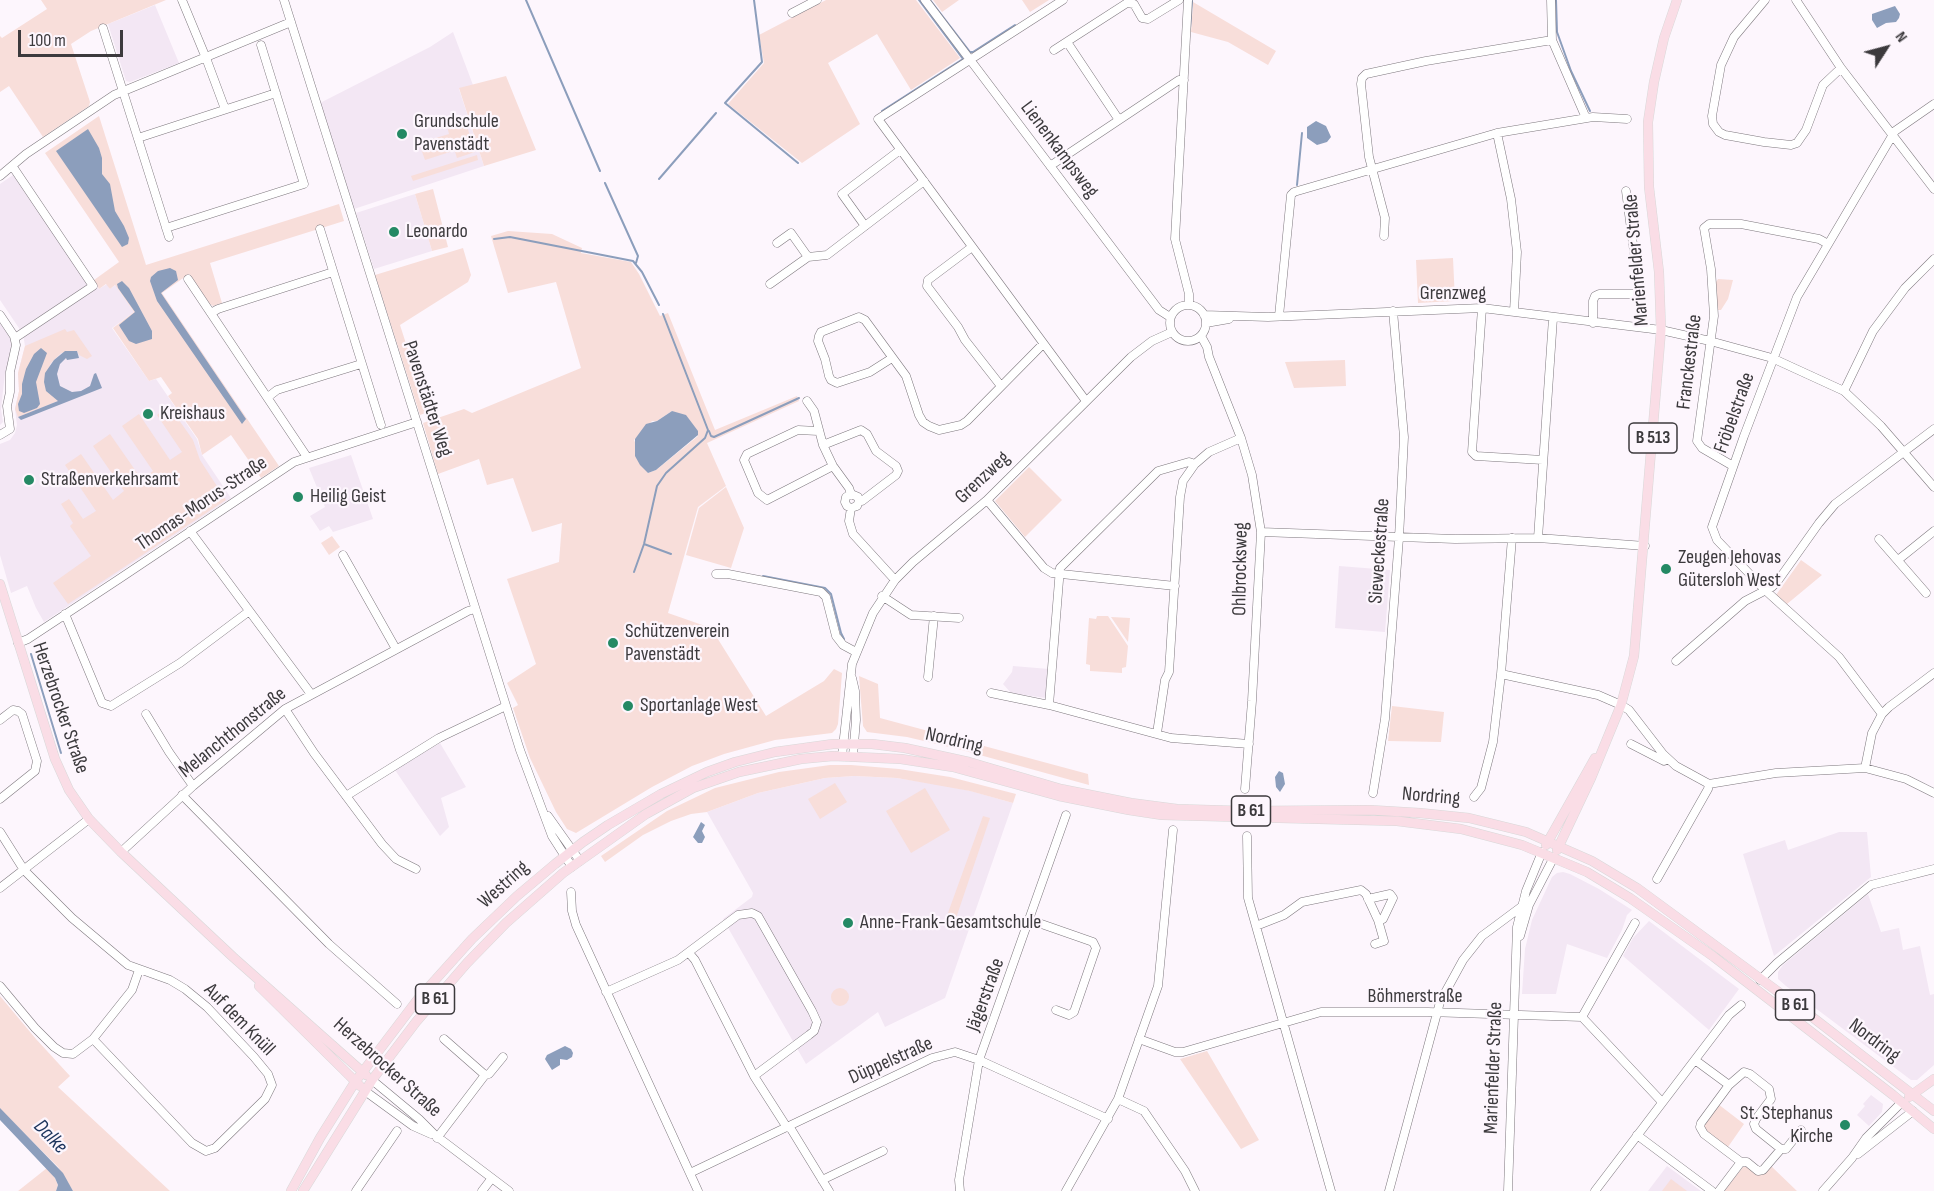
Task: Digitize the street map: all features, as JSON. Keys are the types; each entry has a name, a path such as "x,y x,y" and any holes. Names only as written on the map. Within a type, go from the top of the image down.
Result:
{"main road":[{"name":"Marienfelder Straße","path":"1554,857 1621,705 1634,656 1645,546 1661,330 1660,291 1647,149 1654,82 1664,38 1677,0"},
{"name":"Herzebrocker Straße","path":"0,584 55,759 69,790 89,819 233,957 372,1080"},
{"name":"Marienfelder Straße","path":"1542,852 1610,732"},
{"name":"Nordring","path":"844,744 905,748 956,759 1061,789 1131,804 1177,809 1370,810 1420,813 1469,818 1548,841 1592,861 1637,888 1934,1111"},
{"name":"Westring","path":"291,1191 320,1138 355,1082 418,999 517,896 568,853 641,805 707,772 775,752 844,744"},
{"name":"Nordring","path":"853,756 901,759 953,767 1059,796 1162,815 1397,821 1461,829 1542,852 1612,885 1685,935 1934,1129"},
{"name":"Westring","path":"303,1191 372,1080 416,1022 467,963 524,907 576,864 646,814 702,784 739,772 777,764 853,756"},
{"name":"Herzebrocker Straße","path":"233,957 297,1025 365,1091"},
{"path":"1902,1102 1934,1079"},
{"path":"1913,1111 1924,1103"}],"street":[{"path":"182,0 225,109"},
{"name":"Pavenstädter Weg","path":"284,0 526,766 552,836 576,864"},
{"path":"792,14 817,0"},
{"name":"Lienenkampsweg","path":"925,0 1159,310 1170,316"},
{"path":"1063,0 878,119 1086,401"},
{"path":"1054,50 1127,3 1134,4 1142,18 1148,19 1179,0"},
{"path":"1188,0 1175,239 1189,294 1189,304"},
{"path":"1551,0 1552,40 1586,118"},
{"path":"1765,0 1734,37 1721,65 1712,116 1713,124 1719,132 1764,142 1797,144 1806,130 1823,85 1841,68"},
{"path":"1796,0 1841,68 1934,189"},
{"path":"0,176 26,154 114,95 291,22"},
{"path":"103,28 168,232 304,184 261,45"},
{"path":"1384,237 1385,218 1372,169 1361,84 1366,74 1426,61 1552,40"},
{"path":"1067,42 1119,120"},
{"path":"1050,166 1179,80 1184,80"},
{"path":"138,138 276,93"},
{"name":"Fröbelstraße","path":"1882,714 1839,657 1765,591 1714,535 1712,527 1772,358 1797,297 1898,127 1934,104"},
{"path":"1279,316 1291,195 1294,192 1497,133 1586,118 1627,119"},
{"path":"1497,133 1511,199 1517,252 1514,312"},
{"path":"865,226 842,194 900,150"},
{"path":"13,167 93,286 15,338"},
{"path":"770,284 808,257 827,255 924,181"},
{"path":"1593,323 1595,296 1634,294 1639,290 1626,191"},
{"name":"Franckestraße","path":"1733,466 1702,447 1697,441 1714,321 1711,269 1703,233 1704,228 1708,224 1730,224 1771,229 1819,239 1828,244"},
{"path":"320,229 381,425"},
{"path":"777,243 791,233 808,257"},
{"path":"972,247 928,280 927,286 1001,386"},
{"path":"1934,259 1905,288 1873,331 1844,391 1905,452 1934,487"},
{"path":"211,313 333,272"},
{"path":"188,279 307,457"},
{"path":"1189,304 1198,308 1205,319 1198,338 1184,341 1172,332 1170,316 1178,307 1189,304"},
{"path":"1482,308 1472,452 1476,456 1543,460"},
{"name":"Grenzweg","path":"1205,319 1482,308 1661,330 1772,358 1844,391"},
{"name":"Sieweckestraße","path":"1373,793 1385,719 1399,538 1403,424 1394,311"},
{"path":"0,315 15,338 16,352 10,372 7,406 10,429 0,435"},
{"path":"892,358 870,372 837,383 829,376 818,341 819,336 821,332 859,317 865,320 906,376 923,422 939,430 967,421 1043,344"},
{"path":"1538,538 1553,318"},
{"name":"Grenzweg","path":"842,756 851,674 856,652 882,596 913,562 987,500 1137,352 1152,341 1172,332"},
{"name":"Ohlbrocksweg","path":"1198,338 1209,357 1241,438 1252,475 1261,532 1245,789"},
{"path":"268,397 278,390 362,364"},
{"path":"807,401 817,419 818,431 833,466 851,494 858,497 859,501"},
{"name":"Thomas-Morus-Straße","path":"18,643 294,462 417,422"},
{"path":"1676,661 1745,602 1777,582 1835,504 1934,429"},
{"path":"818,431 798,430 747,454 744,460 758,494 767,500 833,466"},
{"path":"823,445 861,430 865,431 876,451 896,466 898,471 896,475 859,501 857,506 851,508"},
{"path":"1157,733 1165,680 1169,672 1180,497 1184,481 1195,464 1209,452 1241,438"},
{"path":"1049,705 1060,568 1158,471 1189,462 1195,464"},
{"path":"851,494 846,497 845,502 851,508"},
{"path":"987,500 1044,568 1060,574 1175,586"},
{"path":"851,508 849,521 853,534 895,580"},
{"path":"190,531 311,694"},
{"path":"1898,560 1934,531"},
{"path":"1261,532 1399,538 1538,538 1645,546"},
{"path":"1474,797 1481,788 1493,742 1502,674 1512,538"},
{"path":"1879,539 1926,593"},
{"path":"343,555 396,649"},
{"path":"716,574 728,574 821,592 826,597 836,636 843,645 856,652"},
{"path":"882,596 912,615 959,618"},
{"name":"Melanchthonstraße","path":"121,852 193,786 285,709 475,609"},
{"path":"65,614 102,703 111,706 180,663 248,612"},
{"path":"928,677 934,616"},
{"path":"1865,768 1872,733 1882,714 1934,673"},
{"name":"Grenzweg","path":"851,674 855,691 853,756"},
{"path":"1502,674 1598,695 1621,705 1629,710 1668,759 1676,766 1709,784 1776,773 1865,768 1906,779 1934,793"},
{"path":"991,693 1049,705 1171,738 1249,744"},
{"path":"346,796 439,738 506,706"},
{"path":"285,709 314,753 371,830 396,859 416,868"},
{"path":"0,720 13,710 22,714 37,761 35,771 0,799"},
{"path":"146,714 164,745 193,786"},
{"path":"1630,744 1664,761 1668,759"},
{"path":"1657,879 1709,784"},
{"path":"183,795 328,944 397,1004"},
{"name":"Jägerstraße","path":"960,1191 959,1180 980,1060 1066,815"},
{"path":"0,888 89,819"},
{"path":"1066,1191 1119,1099 1158,986 1173,830"},
{"name":"Auf dem Knüll","path":"0,832 24,870 72,918 121,959 140,970 164,977 185,989 232,1033 268,1074 272,1085 265,1099 215,1148 206,1151 192,1143 93,1039"},
{"path":"1247,836 1248,898 1331,1191"},
{"name":"Marienfelder Straße","path":"1508,1191 1517,927 1521,907 1542,852"},
{"name":"Marienfelder Straße","path":"1517,946 1529,905 1554,857"},
{"path":"1760,980 1776,963 1871,885 1934,869"},
{"path":"1256,926 1284,915 1302,902 1361,890 1378,920 1384,941 1375,944"},
{"path":"571,892 572,912 576,925 698,1191"},
{"path":"1368,899 1390,894 1393,898 1383,919 1378,920"},
{"path":"1389,1191 1440,1002 1462,960 1482,936 1521,907"},
{"path":"606,992 678,960 738,915 752,913 758,916 816,1017 816,1026 814,1031 754,1076"},
{"path":"1030,920 1093,942 1096,948 1074,1012 1069,1015 1056,1010"},
{"path":"1635,923 1582,1017 1662,1102"},
{"path":"689,953 754,1076 786,1126 791,1129 829,1191"},
{"path":"0,986 54,1047 63,1053 73,1054 93,1039 132,990 140,970"},
{"path":"1594,1191 1729,1015 1741,1005"},
{"name":"Böhmerstraße","path":"1140,1039 1175,1052 1183,1052 1321,1012 1582,1017"},
{"path":"444,1039 485,1075"},
{"name":"Düppelstraße","path":"690,1173 786,1126 942,1055 955,1053 980,1060 1108,1119"},
{"path":"436,1137 485,1075 489,1074 503,1057"},
{"path":"1695,1060 1729,1085"},
{"path":"1781,1149 1756,1129 1754,1124 1771,1099 1769,1089 1744,1072 1729,1085 1701,1123 1700,1127 1704,1134 1741,1162 1747,1162 1758,1171 1763,1170 1781,1149 1786,1149 1801,1130"},
{"name":"Herzebrocker Straße","path":"372,1080 419,1119 436,1137 509,1191"},
{"name":"Herzebrocker Straße","path":"365,1091 413,1126 436,1137"},
{"path":"1119,1099 1144,1111 1185,1171 1195,1191"},
{"path":"1823,1191 1866,1138 1902,1102"},
{"path":"1852,1158 1913,1111"},
{"path":"356,1191 397,1131"},
{"path":"1637,1135 1712,1191"},
{"path":"822,1180 884,1151"},
{"path":"1719,1191 1741,1162"},
{"path":"482,1191 492,1178"}],"shaded area":[{"path":"41,0 166,0 91,31 71,44 90,102 89,106 43,137 9,86 0,92 0,36 2,38 47,9"},
{"path":"826,0 916,0 960,58 911,90 877,34 828,63 860,124 802,163 728,104 764,63 759,35"},
{"path":"933,0 959,0 942,12"},
{"path":"1022,0 1049,0 1030,12"},
{"path":"1193,2 1276,51 1268,65 1228,42 1191,32"},
{"path":"155,5 179,63 130,82 126,81 108,24"},
{"name":"Grundschule Pavenstädt","path":"453,32 473,85 459,89 484,166 354,209 320,103 430,47"},
{"path":"506,76 536,150 484,166 459,88"},
{"path":"99,116 146,265 339,204 344,221 210,263 222,303 213,306 210,304 189,274 162,293 279,466 261,478 231,435 202,455 198,439 168,396 172,393 161,377 149,381 113,328 134,312 115,285 110,289 106,284 99,289 94,280 119,262 45,153"},
{"path":"465,120 475,152 457,158 451,139 449,140 453,151 425,160 419,143 449,134 447,126"},
{"path":"477,155 478,160 413,181 411,176"},
{"path":"13,175 91,289 97,286 99,289 107,284 110,289 115,285 134,312 112,328 149,381 156,379 197,439 202,455 231,498 44,622 27,586 11,593 0,555 0,444 10,440 15,433 17,425 15,409 19,391 18,373 25,346 23,334 0,300 0,184"},
{"path":"433,189 448,247 432,251 415,194"},
{"name":"Leonardo","path":"415,194 432,251 374,269 356,213"},
{"path":"508,231 552,234 582,248 581,253 631,262 660,316 668,313 715,430 797,396 799,401 707,443 726,486 698,507 668,613 711,628 766,716 824,681 834,669 842,673 838,724 832,733 775,740 724,754 692,766 652,787 576,833 567,829 556,812 530,758 513,708 518,705 507,683 536,664 507,579 559,562 562,523 532,532 513,478 487,485 479,459 438,474 423,423 464,409 472,413 581,368 556,282 508,293 491,236","holes":["672,411 698,436 656,470 648,473 634,440 652,421 657,421"]},
{"path":"463,248 471,275 468,282 400,325 428,412 420,415 375,275"},
{"path":"1453,258 1455,301 1418,303 1416,260"},
{"path":"1718,279 1733,280 1728,299 1721,310 1717,310 1716,282"},
{"path":"0,322 11,339 13,347 5,373 1,409 3,422 0,425"},
{"path":"65,329 67,332 74,330 92,356 87,359 79,355 77,351 61,353 50,364 58,401 18,417 15,409 19,391 18,373 25,346"},
{"path":"1345,360 1346,386 1294,388 1285,362"},
{"path":"169,406 193,440 200,460 226,500 68,604 53,583 91,556 70,526 73,523 61,504 69,499 83,519 96,511 65,465 81,454 113,500 124,491 93,446 110,434 142,480 153,471 122,426 139,414 170,460 182,452 157,415"},
{"path":"351,455 373,519 333,532 329,526 320,531 310,516 325,507 309,468"},
{"path":"1029,467 1062,500 1025,537 995,501"},
{"path":"726,487 744,528 731,568 686,555 699,508"},
{"path":"332,536 340,547 329,555 321,543"},
{"path":"1801,560 1822,575 1787,604 1776,595"},
{"path":"1339,566 1390,570 1385,632 1335,628"},
{"path":"1097,616 1108,616 1128,646 1126,667 1122,668 1122,673 1090,671 1090,665 1086,664 1089,618 1096,619"},
{"path":"1111,617 1130,618 1128,642"},
{"path":"1013,666 1049,669 1046,698 1011,693 1003,684 1012,672"},
{"path":"859,676 878,684 880,718 1088,774 1089,785 958,749 907,737 867,732 863,726"},
{"path":"1392,706 1444,712 1441,742 1388,741"},
{"path":"440,743 466,787 441,798 449,827 440,836 395,770"},
{"path":"830,765 899,769 950,777 1016,794 1013,803 970,791 897,778 854,776 825,778 758,793 707,812 691,814 643,835 605,862 601,856 667,811 715,788 779,772"},
{"name":"Anne-Frank-Gesamtschule","path":"854,776 897,778 947,786 1013,803 945,998 885,1027 878,1012 806,1064 723,919 752,897 753,893 707,812 758,793 825,778"},
{"path":"835,783 847,802 820,819 808,799"},
{"path":"925,788 950,830 911,853 886,811"},
{"path":"983,816 990,818 953,927 944,924"},
{"path":"1839,832 1867,832 1871,877 1774,956 1743,854 1785,840 1788,850"},
{"path":"1563,872 1599,889 1632,910 1627,915 1607,958 1567,944 1556,994 1522,994 1525,949 1532,920 1552,877"},
{"path":"1868,894 1881,932 1899,928 1903,950 1920,946 1930,995 1934,994 1934,1065 1917,1080 1911,1080 1778,979 1778,972 1783,965"},
{"path":"1649,921 1739,989 1709,1030 1623,956 1633,938"},
{"path":"840,988 846,991 849,997 846,1003 840,1006 834,1003 831,997 834,991"},
{"path":"0,996 70,1076 58,1087 170,1191 73,1191 58,1167 0,1109"},
{"path":"1207,1051 1259,1140 1241,1149 1180,1059"},
{"path":"1871,1095 1883,1104 1882,1112 1869,1126 1857,1115"},
{"path":"1718,1104 1744,1124 1728,1147 1705,1130 1704,1126 1704,1122"},
{"path":"1667,1166 1701,1191 1648,1191"},
{"path":"1771,1166 1797,1191 1724,1191 1743,1167 1754,1170"},
{"path":"47,1168 58,1185 56,1191 18,1191"},
{"path":"1671,1179 1687,1191 1662,1191"}],"water":[{"path":"1895,6 1900,14 1896,22 1886,23 1877,28 1872,20 1872,14"},
{"path":"1316,121 1326,126 1331,137 1327,142 1317,145 1307,138 1307,127"},
{"path":"88,129 99,148 102,158 102,174 110,184 115,211 129,238 128,244 122,247 56,151"},
{"path":"170,268 176,271 178,280 161,293 246,419 242,424 157,301 150,281 151,277 158,271"},
{"path":"122,281 129,288 152,331 152,339 136,344 129,341 120,327 119,325 135,312 118,288 117,284"},
{"path":"41,348 47,353 36,382 40,404 37,408 24,413 19,411 18,404 22,394 22,384 26,369 34,354"},
{"path":"65,351 77,351 79,358 67,360 66,358 60,364 57,374 60,386 72,392 81,391 90,386 96,373 102,388 21,420 18,417 58,401 46,391 45,373 54,360"},
{"path":"672,411 686,415 698,431 698,435 656,470 648,473 635,456 635,439 646,424 657,421"},
{"path":"1279,771 1283,773 1285,784 1280,792 1276,787 1275,777"},
{"path":"701,822 705,825 702,831 705,837 702,843 698,843 693,837"},
{"path":"565,1046 571,1049 572,1057 567,1060 560,1059 560,1065 552,1070 545,1059 547,1055"},
{"path":"0,1108 63,1173 73,1191 56,1191 58,1185 55,1178 0,1120"}],"waterway":[{"path":"526,0 600,171"},
{"path":"754,0 762,62 725,103 798,163"},
{"path":"882,111 963,59 919,0"},
{"path":"930,0 970,52 1015,25"},
{"path":"1556,0 1557,32 1571,71 1590,111"},
{"path":"1190,29 1192,1"},
{"path":"659,179 716,113"},
{"path":"1297,185 1302,133"},
{"path":"605,183 638,256 636,263"},
{"path":"494,239 510,237 633,261 642,272 659,305"},
{"path":"634,572 644,544 657,486 666,473 705,438 708,430 663,314"},
{"path":"709,431 714,437 799,398"},
{"path":"644,544 671,554"},
{"path":"763,576 825,588 831,594 844,639"},
{"path":"31,654 61,753"}],"place":[{"name":"Grundschule Pavenstädt","path":"402,134"},
{"name":"Leonardo","path":"394,232"},
{"name":"Kreishaus","path":"148,414"},
{"name":"Straßenverkehrsamt","path":"29,480"},
{"name":"Heilig Geist","path":"298,497"},
{"name":"Zeugen Jehovas Gütersloh West","path":"1666,569"},
{"name":"Schützenverein Pavenstädt","path":"613,643"},
{"name":"Sportanlage West","path":"628,706"},
{"name":"Anne-Frank-Gesamtschule","path":"848,923"},
{"name":"St. Stephanus Kirche","path":"1845,1125"}],"water label":[{"name":"Dalke","path":"50,1137"}]}
